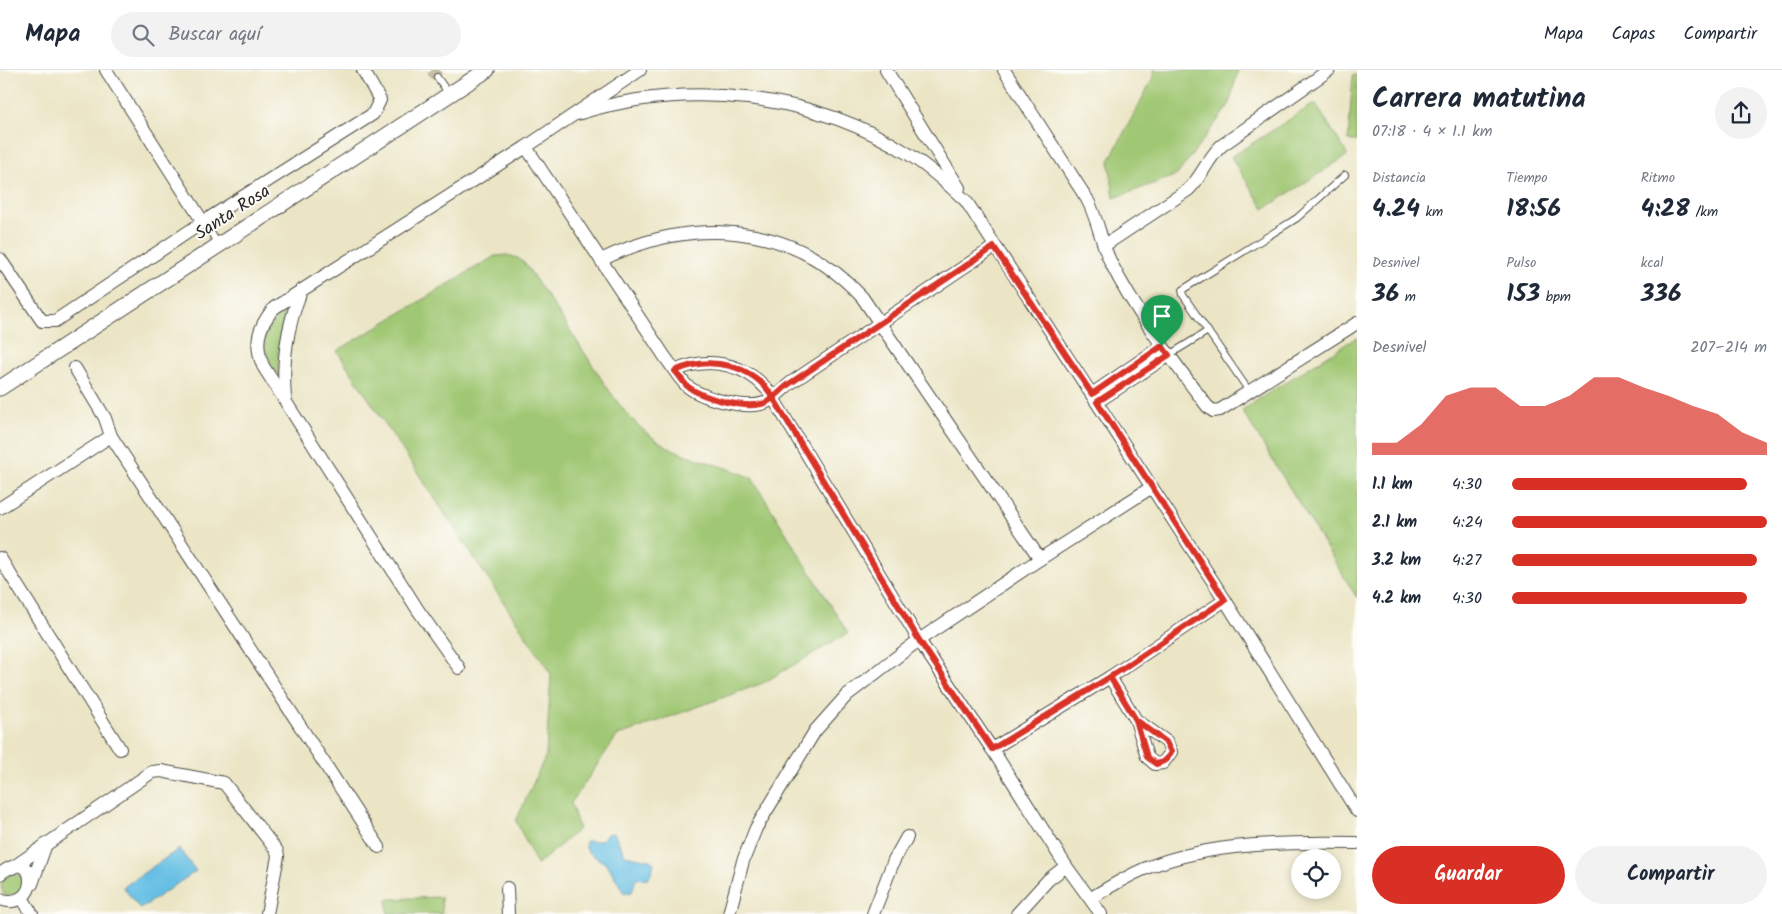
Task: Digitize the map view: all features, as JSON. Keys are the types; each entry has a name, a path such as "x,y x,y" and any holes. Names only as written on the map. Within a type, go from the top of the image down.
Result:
{"street":[{"path":"106,70 203,222"},
{"path":"0,259 42,321 55,321 203,222 373,114 380,100 363,70"},
{"name":"Santa Rosa","path":"0,388 215,240 450,95 487,70"},
{"path":"459,668 418,610 263,366 257,349 258,336 263,321 274,308 577,114 640,70"},
{"path":"886,70 994,247 1225,600 1357,811"},
{"path":"1004,70 1087,199 1112,264 1165,351 1207,406 1213,411 1220,410 1357,323"},
{"path":"1105,245 1188,190 1197,182 1214,152 1221,146 1330,70"},
{"path":"577,114 630,100 676,95 743,97 784,104 856,127 886,141 941,178 966,201"},
{"path":"526,147 675,371 688,386 718,400 750,405 762,404 774,399 785,386 994,247"},
{"path":"601,260 628,246 658,237 722,230 749,234 782,244 825,264 848,281 880,322 1040,559"},
{"path":"285,401 284,353 291,318 301,290"},
{"path":"1094,398 1165,351"},
{"path":"675,371 691,364 702,362 724,364 743,370 763,383 919,640 992,749 1066,866 1101,914"},
{"path":"76,368 105,418 110,436 379,847"},
{"path":"0,508 110,436"},
{"path":"729,914 743,861 756,828 815,731 847,695 919,640 1152,487"},
{"path":"0,558 120,749"},
{"path":"992,749 1110,677 1225,600"},
{"path":"1110,677 1136,720"},
{"path":"0,874 12,868 152,772 161,771 219,781 228,787 277,852 278,856 267,914"},
{"path":"873,914 894,860 906,837"},
{"path":"1091,898 1128,876 1151,866 1201,854 1271,843 1357,843"},
{"path":"0,899 12,905 24,901 30,895 46,844"},
{"path":"1017,914 1048,880 1066,866"},
{"path":"12,868 23,871 32,884"},
{"path":"507,888 508,914"},
{"path":"24,901 32,914"}],"lane":[{"path":"437,77 450,95"},
{"path":"1249,392 1182,290 1297,218 1346,175"},
{"path":"1165,351 1208,331"}],"green space":[{"path":"1154,70 1238,70 1229,105 1177,175 1114,198 1109,161 1153,78"},
{"path":"1353,75 1357,75 1357,141 1348,141"},
{"path":"1315,103 1348,155 1264,209 1231,157"},
{"path":"507,255 518,258 525,264 605,385 625,412 649,435 673,449 752,478 848,633 763,683 617,736 571,803 579,829 537,865 516,821 546,755 551,674 337,351 495,256"},
{"path":"286,309 279,340 278,376 267,356 264,340 270,326"},
{"path":"1357,337 1357,598 1242,410"},
{"path":"13,873 25,879 23,895 4,895 1,887 3,879"},
{"path":"441,897 442,914 388,914 387,899"}],"water":[{"path":"614,833 625,855 650,860 654,863 648,878 636,879 632,892 624,893 608,865 588,852 585,846 586,841 598,841 607,834"},
{"path":"179,849 196,871 140,909 123,887"}],"tunnel":[{"path":"432,70 437,77"}],"route":[{"path":"1162,346 1092,394 994,247 785,386 774,399 762,404 736,404 702,394 688,386 675,371 691,364 702,362 724,364 743,370 763,383 774,399 919,640 992,749 1110,677 1136,720 1170,747 1171,752 1168,758 1163,763 1156,764 1147,757 1142,734 1136,720 1110,677 1225,600 1097,402 1169,355 1162,346"}]}
